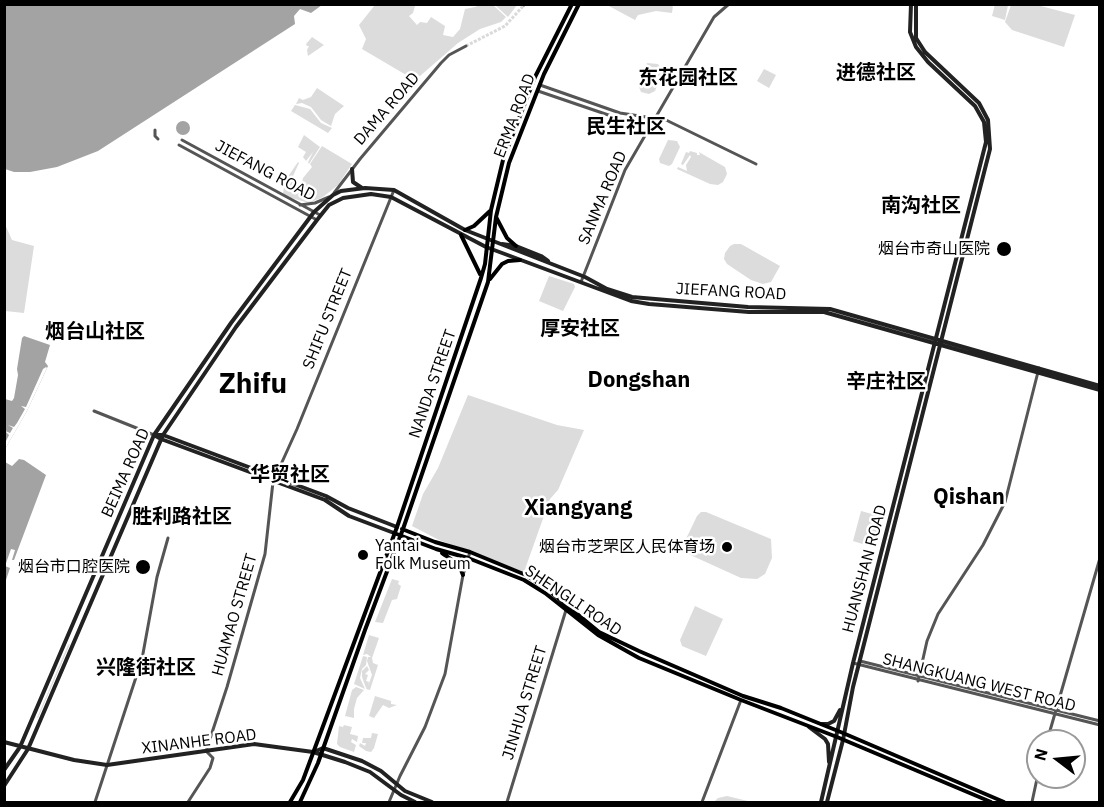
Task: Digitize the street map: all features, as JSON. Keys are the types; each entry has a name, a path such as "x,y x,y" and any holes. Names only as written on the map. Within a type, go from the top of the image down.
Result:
{"main road":[{"name":"ERMA ROAD","path":"486,247 491,210 503,160 535,77 572,4"},
{"name":"ERMA ROAD","path":"493,249 496,243 496,218 509,163 536,90 579,4"},
{"name":"HUANSHAN ROAD","path":"821,802 854,661 986,147 984,122 975,106 928,62 916,47 910,32 914,4"},
{"path":"352,170 353,183 363,188"},
{"name":"JIEFANG ROAD","path":"314,212 333,195 352,189 394,190 465,230 496,243"},
{"name":"JIEFANG ROAD","path":"320,215 333,202 358,195 391,197 460,235 493,249"},
{"path":"465,230 474,226 491,210"},
{"name":"BEIMA ROAD","path":"4,770 20,747 154,435 231,323 314,212"},
{"name":"BEIMA ROAD","path":"4,786 28,749 162,437 236,327 320,215"},
{"path":"496,218 507,238 516,246"},
{"path":"460,235 478,266 481,278"},
{"path":"496,243 516,246 541,256 553,265"},
{"path":"496,243 632,297 748,308 825,308 1100,388"},
{"name":"NANDA STREET","path":"394,533 481,278 486,247"},
{"path":"493,249 605,293 649,304 749,312 824,312 937,341"},
{"name":"NANDA STREET","path":"401,536 488,282 493,249"},
{"path":"488,282 502,264 507,261 520,260"},
{"name":"HUANSHAN ROAD","path":"827,802 937,341"},
{"name":"SHENGLI ROAD","path":"154,435 324,500 349,516 401,536 436,549 469,555 524,580 597,635 639,658 742,698 991,802"},
{"name":"SHENGLI ROAD","path":"274,480 326,496 348,508 403,530 526,575 547,589 599,632 639,651 700,676 742,698 818,723 1004,802"},
{"path":"290,802 303,780 394,533"},
{"path":"300,802 321,754 401,536"},
{"path":"436,549 456,562 463,575"},
{"path":"818,723 828,724 834,721 845,699"},
{"path":"806,725 828,744 828,775"},
{"name":"XINANHE ROAD","path":"4,742 107,765 254,744 313,752 323,748"},
{"path":"323,748 362,761 397,782 405,791 432,802"},
{"path":"313,752 370,772 415,802"}],"street":[{"name":"SANMA ROAD","path":"581,282 585,277 620,180 714,17 729,4"},
{"name":"DAMA ROAD","path":"333,195 441,63 449,55 466,46"},
{"path":"539,85 620,113 666,120 756,164"},
{"path":"536,90 623,120 643,123 655,117"},
{"path":"155,130 159,139"},
{"name":"JIEFANG ROAD","path":"182,141 314,212"},
{"name":"JIEFANG ROAD","path":"179,144 316,220"},
{"name":"SHIFU STREET","path":"274,480 394,190"},
{"path":"300,205 315,203 333,195 333,202"},
{"path":"314,212 320,215"},
{"path":"918,678 927,641 938,614 983,545 1005,502 1039,370"},
{"name":"SHENGLI ROAD","path":"94,411 154,435"},
{"name":"HUAMAO STREET","path":"188,802 212,763 213,758 206,751 265,554 274,480"},
{"path":"95,802 142,659 157,577 168,538"},
{"path":"389,802 425,727 445,674 463,575 469,555"},
{"path":"1050,729 1100,558"},
{"name":"JINHUA STREET","path":"507,802 566,610"},
{"name":"SHANGKUANG WEST ROAD","path":"854,661 1100,723"},
{"path":"702,802 742,698"}],"shaded area":[{"path":"5,4 322,5 311,13 300,9 294,16 295,24 98,151 57,167 30,172 14,172 5,169"},
{"path":"495,4 517,5 508,17"},
{"path":"995,4 1008,5 1005,20 992,16"},
{"path":"375,5 415,6 413,13 409,16 417,25 420,22 427,23 431,17 445,26 443,35 453,37 460,29 465,9 480,5 493,5 506,17 501,22 480,29 458,43 420,76 413,79 362,49 366,39 359,25"},
{"path":"607,5 673,5 672,13 656,11 638,15 635,20"},
{"path":"1011,5 1037,5 1075,15 1064,47 1012,30 1005,22"},
{"path":"312,37 324,45 308,56 309,46 306,44"},
{"path":"647,63 658,64 663,71 655,91 649,94 641,92 639,87"},
{"path":"764,69 776,75 769,88 757,81"},
{"path":"317,88 344,106 335,114 331,126 321,120 311,107 302,103 296,104 299,98 303,100 311,97"},
{"path":"295,105 310,109 321,123 332,128 328,133 291,111"},
{"path":"180,121 186,121 190,128 186,135 180,135 176,131 176,125"},
{"path":"304,135 320,147 309,164 313,152 306,161 303,157 306,152 298,147"},
{"path":"668,140 677,141 680,147 669,166 660,163 659,159"},
{"path":"322,146 352,164 338,185 323,197 309,203 288,197 283,193 284,187 299,195 285,181 298,162 293,176 301,186 303,178 312,167 310,164"},
{"path":"690,151 697,155 700,155 699,152 725,167 727,174 723,182 718,185 710,184 677,169 678,167 687,171 686,165 690,155 683,165 681,164 686,152"},
{"path":"4,222 12,240 34,246 24,313 5,311"},
{"path":"734,244 741,244 780,266 771,282 763,284 751,280 727,264 724,259 725,253"},
{"path":"549,276 574,284 575,287 563,311 539,301"},
{"path":"24,336 50,345 45,362 48,366 27,411 5,449 5,399 12,401 14,398"},
{"path":"468,395 557,425 584,430 558,490 550,499 524,572 439,540 412,526 423,494 438,468"},
{"path":"19,459 46,475 14,560 12,560 15,550 11,549 5,566 5,462 12,466"},
{"path":"861,511 879,516 881,519 875,548 853,541"},
{"name":"烟台市芝罘区人民体育场","path":"701,512 771,539 772,558 765,574 757,579 741,578 686,553 685,541"},
{"path":"5,566 10,568 5,583"},
{"path":"392,579 399,581 398,584 401,586 397,599 392,600 383,623 375,622"},
{"path":"695,606 723,619 706,656 682,646 680,640"},
{"path":"369,635 379,638 372,658 373,663 378,665 370,690 366,689 362,677 362,671 367,666 369,670 365,674 368,675 366,681 369,682 368,686 372,675 367,661 368,657 371,657 367,654 363,655"},
{"path":"70,644 38,718 37,718 68,645"},
{"path":"363,656 367,657 366,665 362,669 360,678 365,689 354,684"},
{"path":"356,687 364,690 357,698 354,718 345,716 352,690"},
{"path":"375,696 397,705 389,708 383,705 374,718 369,716"},
{"path":"339,726 352,727 350,734 358,736 357,742 352,739 351,742 356,745 354,752 337,744"},
{"path":"372,733 378,734 371,752 359,746 360,743 365,746 366,743 362,743 363,738 371,738"},
{"path":"727,796 752,802 714,802 718,798"}],"pier":[{"path":"46,367 27,411 5,449 9,435 5,431 10,433 13,428 8,425 14,427 17,423 25,409 21,406 26,407"}],"tunnel":[{"path":"466,46 505,26 524,5"}],"place":[{"name":"烟台市奇山医院","path":"1004,249"},
{"name":"烟台市芝罘区人民体育场","path":"727,547"},
{"name":"Yantai Folk Museum","path":"363,555"},
{"name":"烟台市口腔医院","path":"143,567"}],"district":[{"name":"进德社区","path":"876,73"},
{"name":"东花园社区","path":"688,78"},
{"name":"民生社区","path":"626,127"},
{"name":"南沟社区","path":"921,206"},
{"name":"厚安社区","path":"580,329"},
{"name":"烟台山社区","path":"95,332"},
{"name":"Dongshan","path":"639,381"},
{"name":"辛庄社区","path":"886,382"},
{"name":"Zhifu","path":"253,385"},
{"name":"华贸社区","path":"290,475"},
{"name":"Qishan","path":"969,498"},
{"name":"Xiangyang","path":"578,509"},
{"name":"胜利路社区","path":"182,517"},
{"name":"兴隆街社区","path":"146,668"}]}
